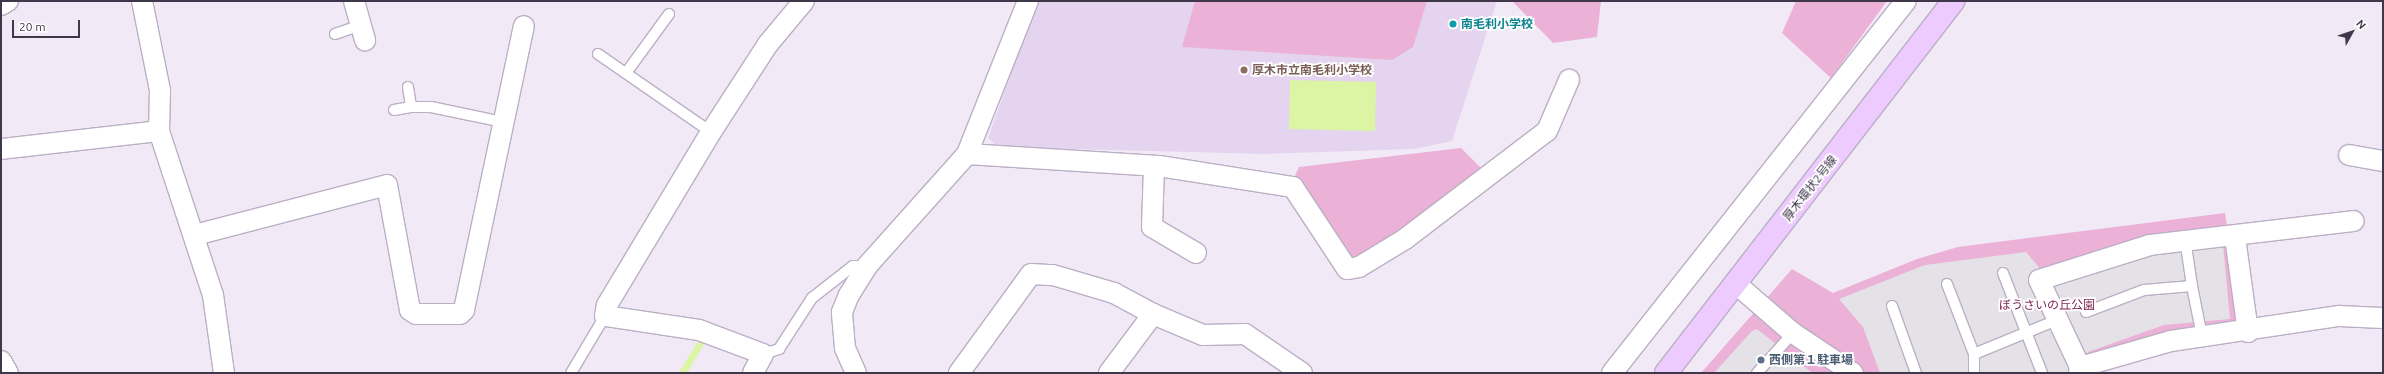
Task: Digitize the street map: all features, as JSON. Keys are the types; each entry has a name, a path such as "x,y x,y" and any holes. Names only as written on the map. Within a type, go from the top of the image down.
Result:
{"street":[{"path":"1,6 8,1"},
{"path":"142,1 160,90 158,131 195,235 213,295 224,373"},
{"path":"354,1 363,33"},
{"path":"753,373 763,354 699,330 604,316 607,305 711,132 768,44 804,1"},
{"path":"856,373 845,348 842,312 867,266 967,154 1028,1"},
{"path":"1612,373 1906,1"},
{"name":"厚木環状2号線","path":"1666,373 1953,1"},
{"path":"195,235 387,185 410,310 416,314 460,314 464,310 503,122 512,45 524,26"},
{"path":"967,154 1154,166 1263,180 1293,187 1347,269 1359,267 1437,216 1546,131 1569,80"},
{"path":"1,149 110,130 158,131"},
{"path":"2349,156 2383,161"},
{"path":"1154,166 1152,227 1196,253"},
{"path":"2354,221 2235,237 2185,240 2150,245 2040,280 2080,370 2171,341 2202,336 2248,332 2339,316 2383,318"},
{"path":"2235,237 2248,332"},
{"path":"959,373 1031,274 1053,275 1114,293 1153,314 1202,335 1245,334 1294,371"},
{"path":"1735,284 1793,333 1853,373"},
{"path":"1109,373 1153,314"},
{"path":"1,361 8,373"}],"lane":[{"path":"626,73 669,14"},
{"path":"335,34 363,33"},
{"path":"598,54 711,132"},
{"path":"408,87 411,107"},
{"path":"394,110 411,107 431,107 503,122"},
{"path":"2185,240 2202,336"},
{"path":"763,354 779,349 812,298 852,266 867,266"},
{"path":"2003,274 2042,373"},
{"path":"1947,284 1974,354 1974,373"},
{"path":"2086,312 2144,290 2192,286"},
{"path":"1892,306 1916,373"},
{"path":"571,373 604,316"},
{"path":"1974,354 2057,320"},
{"path":"1757,373 1793,333"}],"shaded area":[{"name":"厚木市立南毛利小学校","path":"1037,1 1497,1 1452,141 1414,149 1265,154 998,147 988,138"},
{"path":"1290,80 1376,82 1375,131 1289,129"},
{"name":"ぼうさいの丘公園","path":"2223,244 2230,319 2164,325 2088,352 2069,373 1880,373 1863,327 1839,299 1925,265 2026,252 2054,285 2150,245"},
{"name":"西側第１駐車場","path":"1757,329 1811,372 1714,373 1752,331"}],"green space":[{"path":"1195,1 1427,1 1413,47 1392,60 1182,47"},
{"path":"1601,1 1597,37 1553,43 1513,2"},
{"path":"1796,1 1887,1 1831,78 1782,33"},
{"path":"1461,148 1484,171 1370,257 1348,260 1295,176 1299,167"},
{"name":"ぼうさいの丘公園","path":"2225,213 2243,325 2071,373 1701,373 1792,269 1833,293 1917,259 1958,247"}],"waterway":[{"path":"682,373 699,345"}],"place":[{"name":"南毛利小学校","path":"1453,24"},
{"name":"厚木市立南毛利小学校","path":"1244,70"},
{"name":"西側第１駐車場","path":"1761,360"}]}
